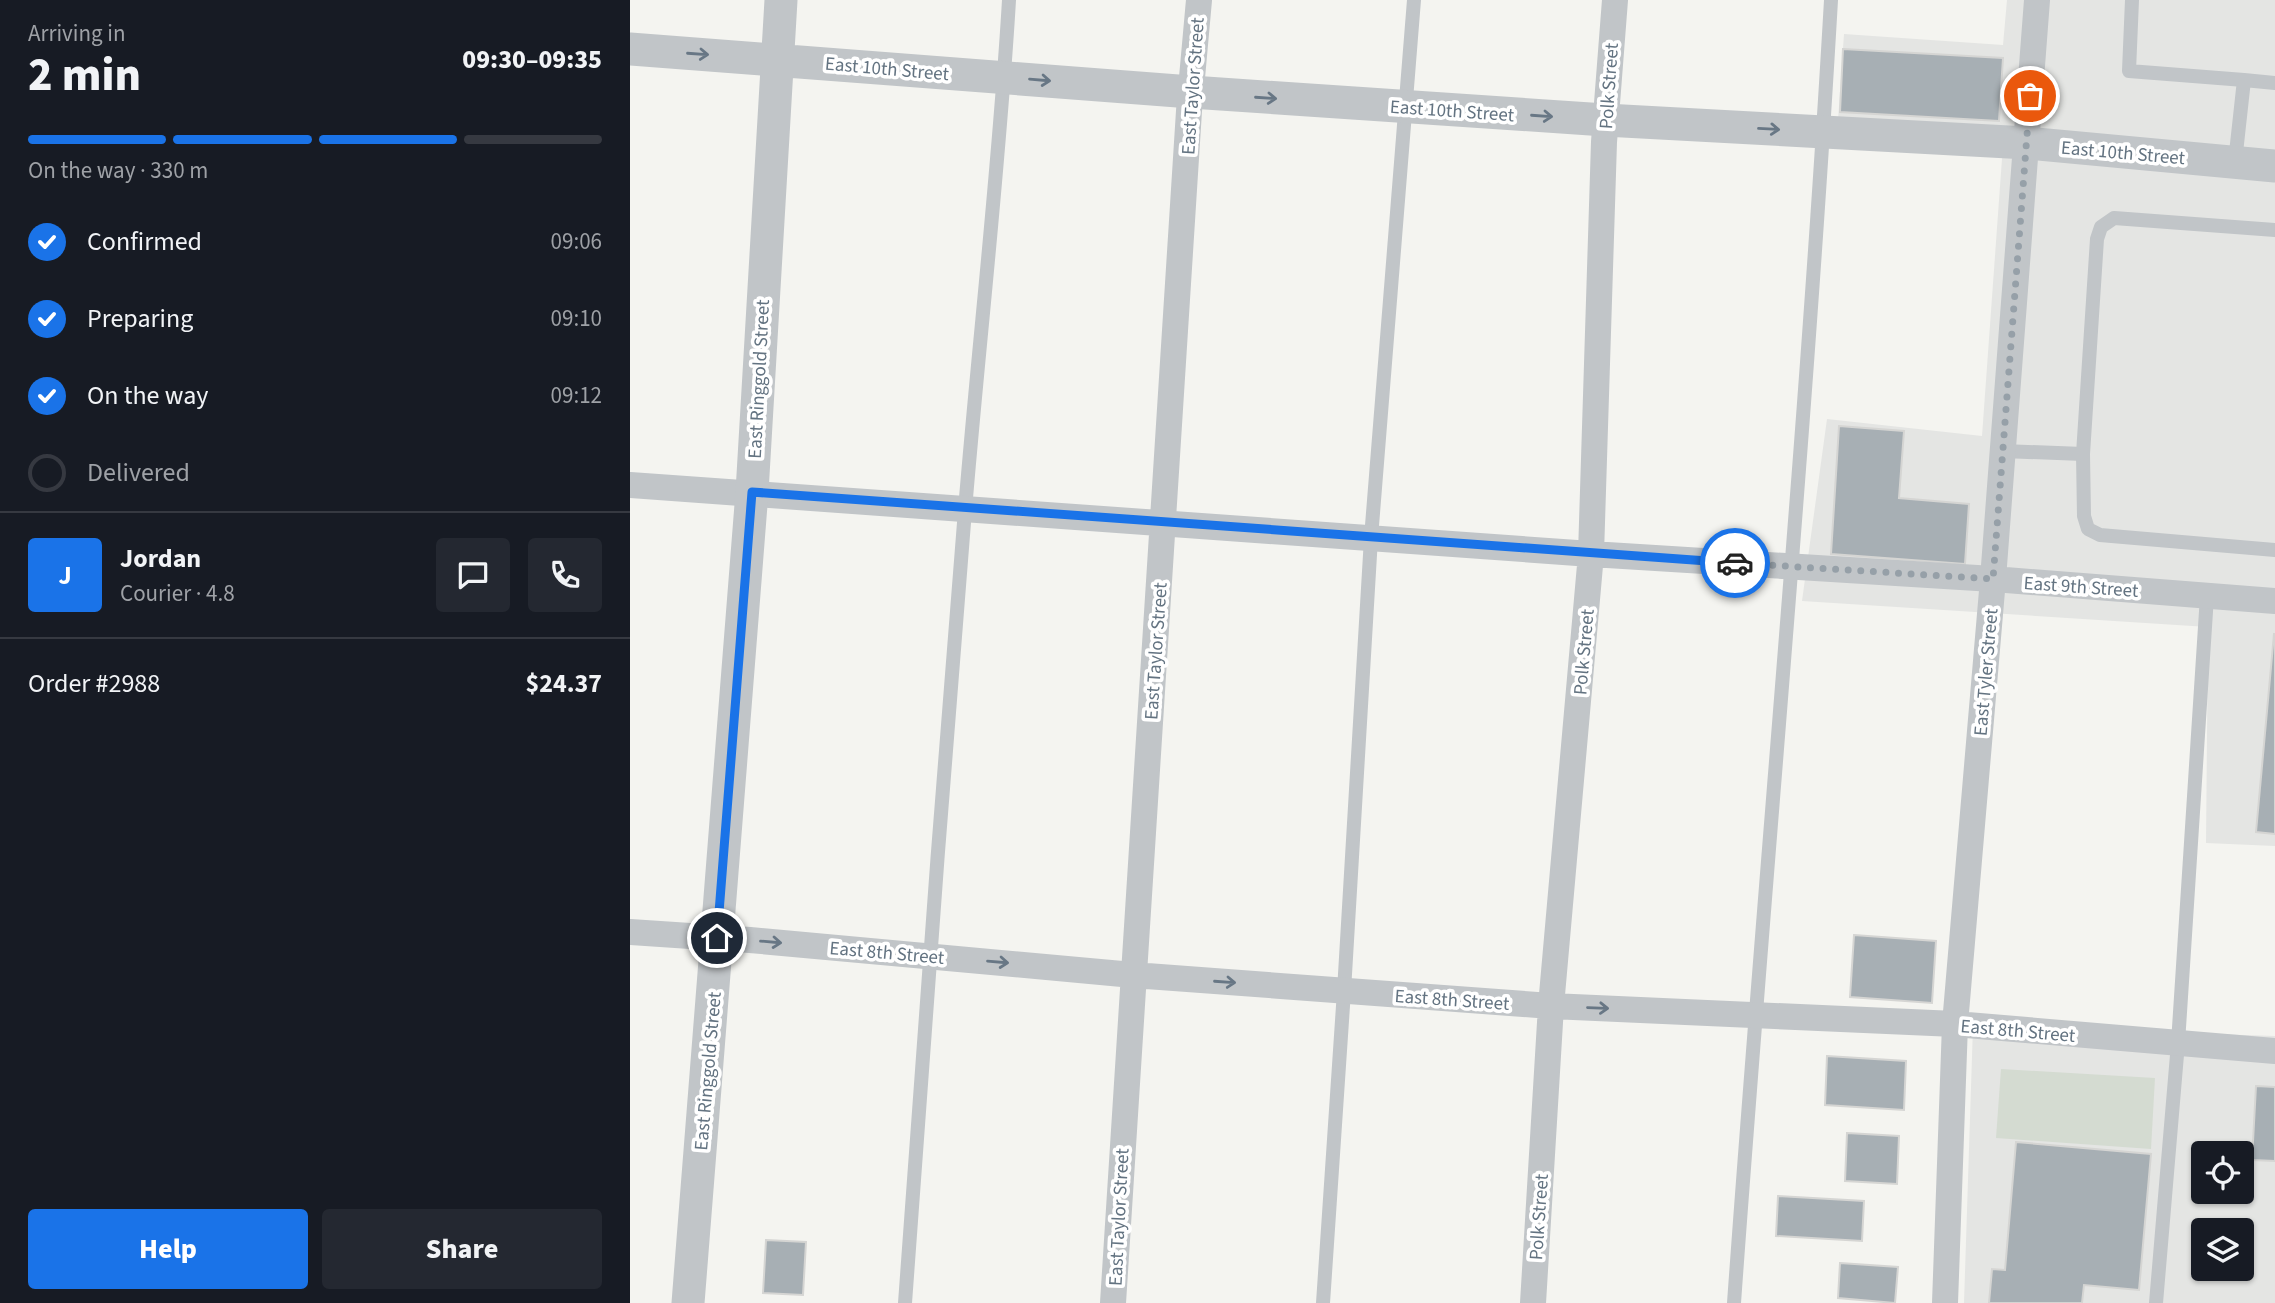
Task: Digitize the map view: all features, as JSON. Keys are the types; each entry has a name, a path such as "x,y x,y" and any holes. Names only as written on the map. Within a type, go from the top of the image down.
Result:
{"street":[{"name":"East Ringgold Street","path":"688,1303 752,492 781,0"},
{"name":"East Taylor Street","path":"1113,1303 1199,0"},
{"name":"Polk Street","path":"1532,1303 1551,1006 1591,554 1605,120 1615,0"},
{"name":"East Tyler Street","path":"1945,1303 1955,1024 1993,579 2037,0"},
{"name":"East 10th Street","path":"630,49 1405,107 2027,143 2275,166"},
{"name":"East 9th Street","path":"630,485 1591,554 1993,579 2275,601"},
{"name":"East 8th Street","path":"630,932 1133,975 1551,1006 1955,1024 2275,1051"}],"lane":[{"path":"905,1303 965,508 1009,0"},
{"path":"1322,1303 1371,538 1414,0"},
{"path":"1734,1303 1754,1015 1792,566 1831,0"},
{"path":"2132,0 2129,71 2275,83"},
{"path":"2235,162 2244,80"},
{"path":"2275,230 2114,218 2101,227 2083,454 2084,516 2088,529 2100,535 2275,550"},
{"path":"2003,451 2083,454"},
{"path":"2156,1303 2178,1043 2207,596"}],"shaded area":[{"path":"2007,0 2275,0 2275,846 2206,843 2208,627 1802,601 1827,419 1982,436 2004,131 1838,120 1844,34 2003,45"},
{"path":"1973,1026 2275,1036 2275,1303 1964,1303"},
{"path":"2001,1069 2155,1078 2151,1149 1996,1138"}],"building":[{"path":"1843,49 2003,58 1999,121 1840,112"},
{"path":"1839,426 1904,431 1899,498 1969,504 1965,564 1831,554"},
{"path":"2275,634 2275,834 2256,832"},
{"path":"1854,935 1936,941 1932,1003 1850,997"},
{"path":"1827,1056 1906,1061 1904,1110 1825,1105"},
{"path":"2256,1086 2275,1087 2275,1161 2254,1160"},
{"path":"1847,1133 1899,1136 1897,1184 1845,1181"},
{"path":"2016,1142 2151,1154 2139,1290 2084,1285 2082,1303 1989,1303 1992,1269 2005,1270"},
{"path":"1778,1196 1864,1201 1862,1241 1776,1236"},
{"path":"766,1240 806,1242 803,1295 763,1293"},
{"path":"1840,1263 1898,1267 1895,1303 1838,1298"}],"way so far":[{"path":"1735,563 1993,579 2030,96"}],"route":[{"path":"717,938 752,492 1735,563"}]}
